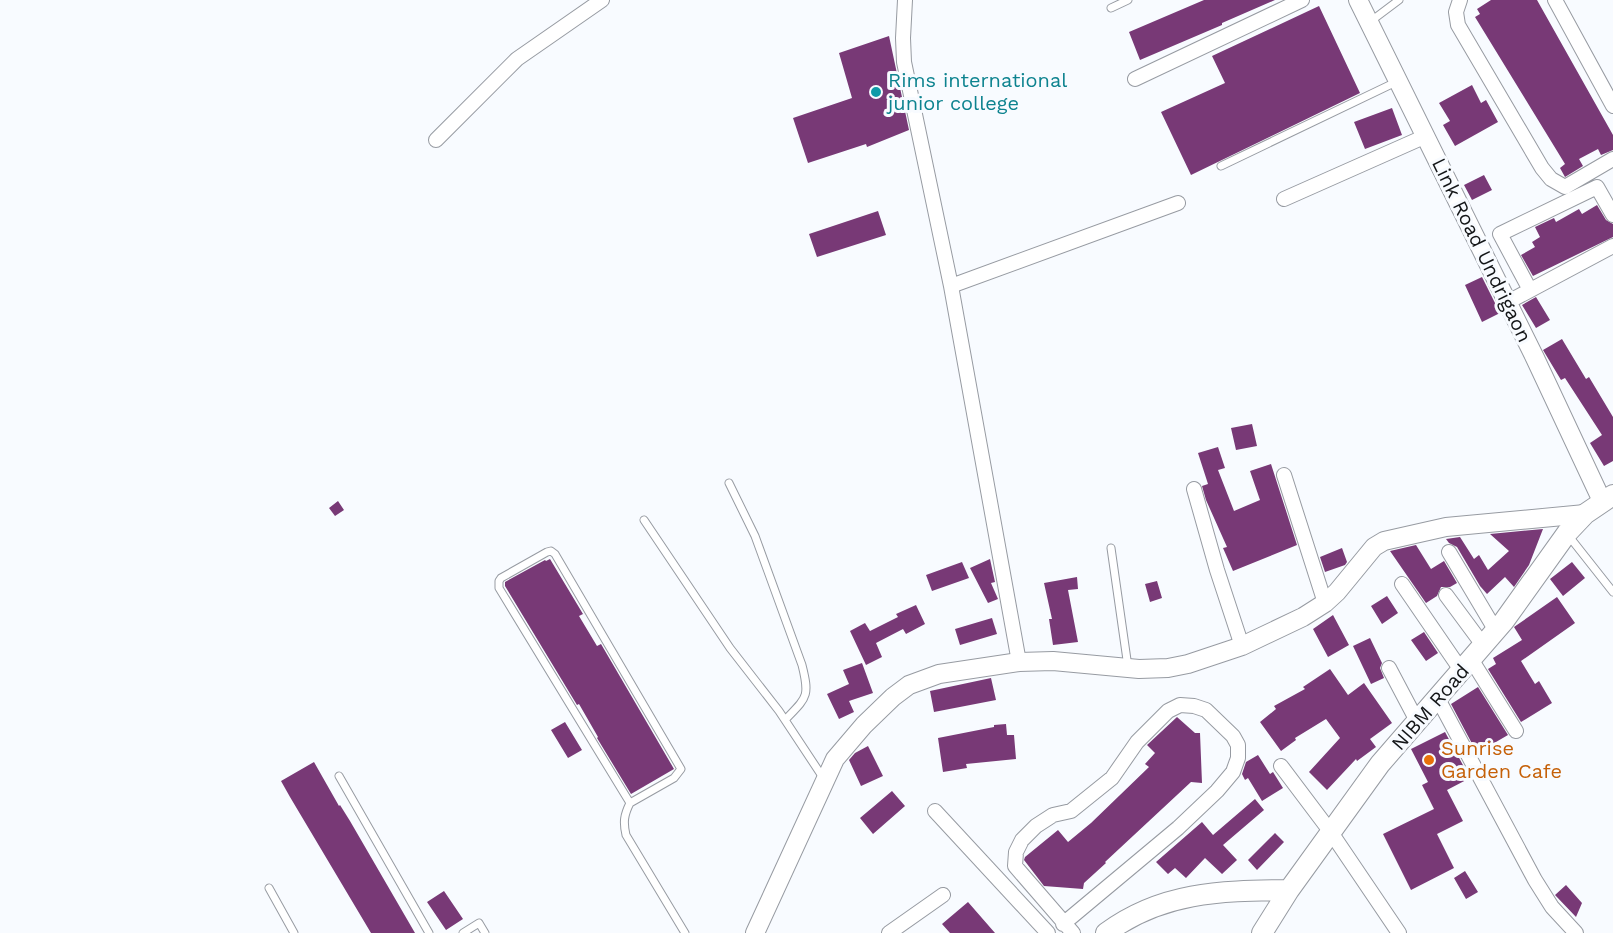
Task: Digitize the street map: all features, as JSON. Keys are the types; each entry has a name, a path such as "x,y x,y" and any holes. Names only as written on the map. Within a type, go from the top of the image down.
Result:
{"main road":[{"name":"NIBM Road","path":"1264,932 1289,890 1380,764 1478,651 1528,589 1567,533 1585,514 1607,498"},
{"path":"1106,933 1133,916 1161,903 1181,898 1228,891 1289,890"}],"street":[{"path":"436,140 517,59 602,0"},
{"path":"905,0 904,62 951,286 1019,662"},
{"path":"1135,79 1302,0"},
{"name":"Link Road Undrigaon","path":"1358,0 1607,498"},
{"path":"1460,0 1456,12 1458,25 1542,168 1551,179 1565,187 1613,159"},
{"path":"1555,0 1613,106"},
{"path":"1284,199 1426,136"},
{"path":"1530,290 1500,234 1597,187 1613,215"},
{"path":"951,286 1178,203"},
{"path":"1508,302 1613,246"},
{"path":"1284,475 1325,603"},
{"path":"1194,489 1242,646"},
{"path":"755,933 835,759 851,739 893,697 909,685 939,674 1019,662 1053,661 1156,669 1188,664 1242,646 1287,626 1325,603 1374,547 1384,541 1446,527 1585,514"},
{"path":"1449,552 1478,651"},
{"path":"1402,584 1478,651"},
{"path":"1446,595 1478,651 1516,731"},
{"path":"1389,668 1417,721"},
{"path":"1437,697 1535,880 1552,907 1576,933"},
{"path":"1180,705 1206,710 1233,736 1238,745 1238,758 1233,772 1217,791 1068,929 1015,866 1016,852 1022,840 1036,826 1053,815 1071,811 1112,778 1137,742 1168,711 1180,705"},
{"path":"1281,766 1330,831 1399,933"},
{"path":"935,811 1048,933"},
{"path":"889,933 943,895"}],"lane":[{"path":"1111,8 1128,0"},
{"path":"1369,23 1399,0"},
{"path":"1221,166 1399,81"},
{"path":"729,483 755,536 802,665 807,686 805,699 785,720"},
{"path":"644,520 730,648 785,720 825,779"},
{"path":"1567,533 1613,592"},
{"path":"1111,548 1128,668"},
{"path":"630,804 499,588 501,578 550,551 555,554 681,769 674,778 630,804 623,824 626,834 685,933"},
{"path":"339,776 429,933"},
{"path":"269,888 294,933"},
{"path":"463,933 479,923 485,933"}],"building":[{"path":"1204,0 1275,0 1140,60 1129,32"},
{"path":"1491,0 1537,0 1613,135 1613,150 1601,155 1598,149 1579,159 1583,166 1565,177 1560,168 1565,164 1475,17 1480,14 1477,9"},
{"path":"1319,6 1360,93 1191,175 1161,112 1225,83 1212,56"},
{"name":"Rims international junior college","path":"889,36 909,130 867,147 866,144 808,163 793,118 852,98 839,53"},
{"path":"1472,85 1481,103 1486,100 1498,122 1455,146 1443,125 1450,121 1439,103"},
{"path":"1392,108 1402,135 1365,149 1354,122"},
{"path":"1484,175 1492,190 1472,200 1464,185"},
{"path":"1597,205 1606,220 1613,224 1613,237 1533,276 1521,255 1535,247 1532,242 1540,237 1535,227 1554,218 1556,222 1579,209 1582,214"},
{"path":"878,211 886,235 817,257 809,234"},
{"path":"1482,277 1500,313 1482,322 1465,285"},
{"path":"1536,297 1550,320 1536,328 1522,305"},
{"path":"1562,339 1586,379 1589,377 1613,417 1613,461 1604,466 1590,443 1602,435 1565,378 1561,380 1543,350"},
{"path":"1252,424 1257,446 1236,450 1231,428"},
{"path":"1218,447 1225,468 1218,470 1234,511 1260,500 1250,471 1271,464 1297,545 1233,571 1223,548 1227,547 1206,500 1202,486 1208,484 1198,453"},
{"path":"338,501 344,510 335,516 329,508"},
{"path":"1543,529 1529,565 1514,587 1505,577 1487,594 1457,547 1446,539 1460,537 1474,559 1479,555 1488,570 1509,551 1490,534"},
{"path":"1416,545 1431,569 1444,561 1457,583 1450,587 1441,587 1437,596 1426,603 1390,551"},
{"path":"1342,548 1347,562 1345,565 1325,572 1320,557"},
{"path":"550,559 583,614 579,616 597,646 601,644 674,769 631,794 579,704 577,705 505,586 505,582"},
{"path":"990,559 995,582 991,583 998,599 988,603 970,568"},
{"path":"962,562 969,578 932,591 926,575"},
{"path":"1572,562 1585,578 1563,596 1550,579"},
{"path":"1077,577 1078,589 1068,590 1078,642 1053,645 1049,619 1052,619 1044,583"},
{"path":"1157,581 1162,598 1150,602 1145,584"},
{"path":"1387,596 1398,613 1382,624 1371,606"},
{"path":"1557,597 1575,623 1521,661 1535,684 1539,681 1552,703 1521,722 1488,669 1496,664 1493,658 1522,640 1514,627"},
{"path":"916,605 925,624 906,634 903,629 876,643 882,657 866,665 850,631 865,623 870,631 898,617 896,614"},
{"path":"1333,615 1349,645 1328,657 1313,629"},
{"path":"992,618 997,634 960,645 955,629"},
{"path":"1424,632 1438,653 1426,661 1411,640"},
{"path":"1370,638 1382,663 1380,668 1384,678 1371,684 1353,646"},
{"path":"862,663 873,693 849,701 854,712 839,719 827,694 849,684 843,670"},
{"path":"1330,669 1348,695 1364,683 1392,723 1370,739 1376,747 1357,761 1356,759 1327,790 1309,772 1340,738 1326,719 1295,738 1296,740 1281,751 1260,722 1276,709 1274,706 1305,689 1303,687"},
{"path":"991,678 996,700 934,712 930,691"},
{"path":"1478,687 1508,735 1477,753 1451,704"},
{"path":"1177,717 1195,733 1200,733 1202,783 1191,782 1105,862 1084,883 1083,889 1044,886 1024,860 1025,857 1058,830 1068,842 1091,823 1149,767 1145,764 1155,753 1147,745"},
{"path":"565,722 582,750 568,758 551,730"},
{"path":"1006,724 1007,735 1014,735 1016,759 966,764 967,768 943,772 938,738"},
{"path":"1445,732 1470,778 1447,790 1463,821 1437,834 1454,868 1411,890 1383,834 1434,809 1422,785 1428,782 1411,749"},
{"path":"868,746 883,776 861,786 849,760 855,753"},
{"path":"1258,755 1270,774 1273,772 1283,788 1262,801 1248,778 1245,780 1242,774 1246,762"},
{"path":"314,762 415,933 371,933 290,797 281,781"},
{"path":"892,791 905,806 873,834 860,818"},
{"path":"1255,799 1264,810 1223,845 1237,860 1222,874 1205,858 1186,878 1175,868 1168,874 1156,862 1202,822 1213,835"},
{"path":"1275,833 1284,842 1257,870 1248,860"},
{"path":"1465,871 1478,892 1466,899 1454,878"},
{"path":"1566,885 1582,903 1576,917 1555,895"},
{"path":"444,891 463,919 446,930 427,902"},
{"path":"968,902 995,933 950,933 942,924"}],"place":[{"name":"Rims international junior college","path":"876,92"},
{"name":"Sunrise Garden Cafe","path":"1429,760"}]}
